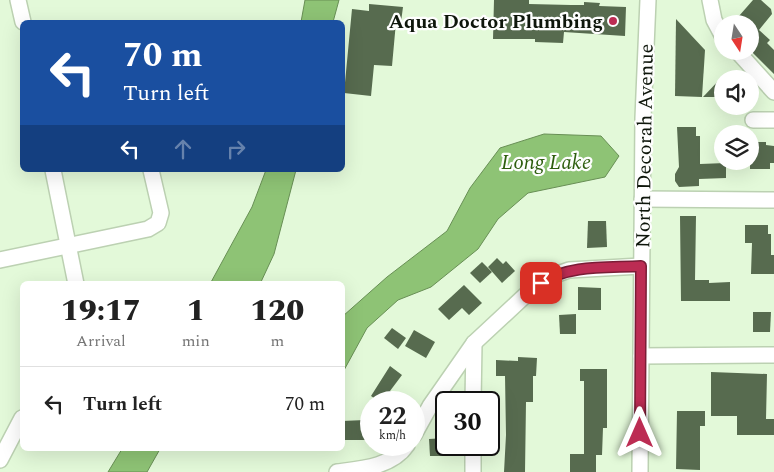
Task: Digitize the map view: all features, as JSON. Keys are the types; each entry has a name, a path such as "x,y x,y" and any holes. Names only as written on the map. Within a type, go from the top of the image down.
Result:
{"street":[{"path":"18,0 23,20"},
{"name":"North Decorah Avenue","path":"640,472 642,199 648,0"},
{"path":"710,0 714,20"},
{"path":"745,60 774,92"},
{"path":"753,120 774,120"},
{"path":"52,172 75,281"},
{"path":"0,260 148,229 158,223 160,213 152,172"},
{"path":"642,199 774,200"},
{"path":"425,415 474,343 531,290 552,276 569,270 641,266"},
{"path":"474,343 474,391"},
{"path":"641,356 774,355"},
{"path":"0,460 20,422"},
{"path":"337,472 368,468 388,461 394,456"},
{"path":"473,456 473,472"}],"water":[{"path":"305,0 339,0 334,20 301,20"},
{"name":"Long Lake","path":"544,134 601,136 619,156 605,177 528,193 498,219 478,249 431,287 398,300 367,328 345,368 345,314 387,277 447,231 470,188 500,148"},
{"path":"265,172 295,172 274,254 261,281 212,281 252,207"},
{"path":"121,451 159,451 147,472 108,472"}],"building":[{"path":"494,0 529,0 529,4 571,5 584,5 584,2 600,3 599,6 626,7 625,36 564,32 563,43 535,42 535,39 493,39"},
{"path":"753,0 761,0 771,9 772,14 759,30 759,15 740,15"},
{"path":"369,4 403,7 401,22 396,22 392,66 374,65 371,96 345,93 352,9 369,11"},
{"path":"676,19 705,50 702,97 675,96"},
{"path":"759,30 770,40 767,43 774,50 774,74 759,59"},
{"path":"714,85 714,97 703,97"},
{"path":"677,127 696,127 696,136 700,136 700,164 714,163 714,170 726,170 726,178 699,179 699,186 679,187 675,181 675,174 679,167"},
{"path":"759,142 766,142 766,145 774,146 774,163 770,163 770,169 759,169"},
{"path":"680,216 696,216 695,280 709,280 709,283 730,282 730,301 681,301"},
{"path":"588,221 606,221 607,247 587,248"},
{"path":"745,225 768,225 768,234 771,234 771,255 774,255 774,274 751,274 752,243 745,243"},
{"path":"497,258 503,264 506,261 515,271 502,283 488,267"},
{"path":"482,262 492,272 480,283 470,273"},
{"path":"464,285 482,303 469,315 462,308 449,320 438,309"},
{"path":"578,287 601,288 601,310 578,310"},
{"path":"753,312 771,312 770,332 753,332"},
{"path":"576,314 576,334 560,334 559,315"},
{"path":"392,328 406,338 398,349 384,338"},
{"path":"414,330 435,342 426,358 405,346"},
{"path":"518,357 537,358 536,376 533,376 533,402 526,402 525,472 504,472 506,435 505,376 496,376 496,360 518,361"},
{"path":"390,366 402,375 390,391 374,391"},
{"path":"580,369 607,369 607,428 603,428 602,455 596,455 596,472 570,472 570,454 584,454 584,381 580,381"},
{"path":"711,372 767,374 766,419 774,419 774,435 737,435 737,416 711,416"},
{"path":"677,411 705,411 705,426 700,426 700,470 676,469"},
{"path":"360,420 360,440 345,440 345,421"},
{"path":"429,439 435,439 435,456 430,456"}],"place":[{"name":"Aqua Doctor Plumbing","path":"613,21"}],"route":[{"path":"541,283 552,276 569,270 641,266 640,433"}]}
